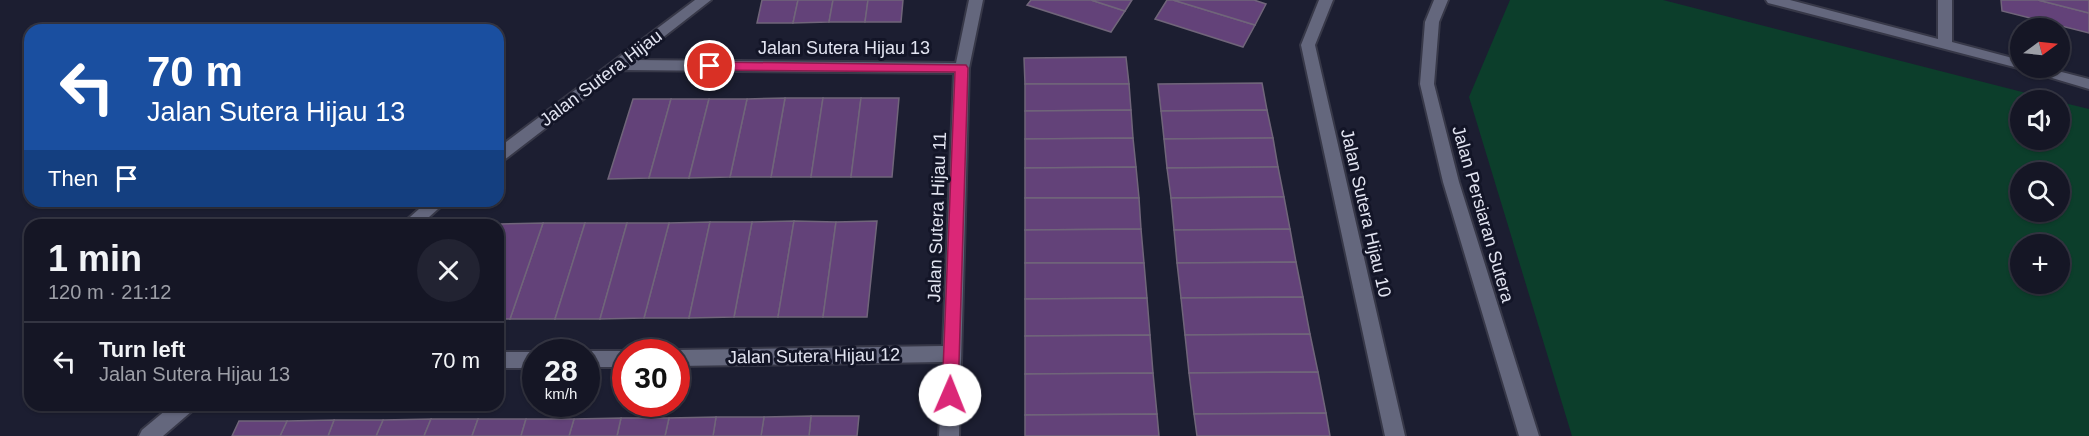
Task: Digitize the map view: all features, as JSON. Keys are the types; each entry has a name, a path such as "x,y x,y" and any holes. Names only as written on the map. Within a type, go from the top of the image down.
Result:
{"street":[{"name":"Jalan Sutera Hijau","path":"504,151 704,0"},
{"name":"Jalan Sutera Hijau 11","path":"949,436 962,68 976,0"},
{"name":"Jalan Sutera Hijau 10","path":"1326,0 1308,45 1395,436"},
{"name":"Jalan Persiaran Sutera","path":"1441,0 1432,22 1427,84 1451,182 1528,436"},
{"path":"1773,0 2010,62"},
{"path":"1945,0 1945,44"},
{"name":"Jalan Sutera Hijau 13","path":"618,65 962,68"},
{"path":"2066,78 2089,84"},
{"path":"416,219 432,207"},
{"name":"Jalan Sutera Hijau 12","path":"690,358 951,354"},
{"path":"504,360 522,360"},
{"path":"149,436 178,411"}],"green space":[{"path":"1510,0 1663,0 2015,90 2010,90 2010,150 2070,150 2070,104 2089,109 2089,436 1572,436 1469,97"}],"building":[{"path":"762,0 798,0 793,23 757,23"},
{"path":"798,0 833,0 829,22 793,23"},
{"path":"833,0 868,0 865,22 829,22"},
{"path":"868,0 903,0 901,22 865,22"},
{"path":"1031,0 1091,0 1125,11 1111,32 1027,5"},
{"path":"1091,0 1132,0 1125,11"},
{"path":"1167,0 1255,25 1243,47 1155,19"},
{"path":"1173,0 1254,0 1266,4 1255,25"},
{"path":"2001,0 2038,0 2089,13 2089,33 2070,28 2070,18 2030,18 2002,11"},
{"path":"2038,0 2089,0 2089,13"},
{"path":"1126,57 1129,84 1025,84 1024,58"},
{"path":"1262,83 1267,110 1161,111 1158,84"},
{"path":"1025,84 1129,84 1131,110 1025,111"},
{"path":"785,98 823,98 811,177 771,177"},
{"path":"785,98 771,177 730,177 747,99"},
{"path":"823,98 861,98 851,177 811,177"},
{"path":"861,98 899,98 892,177 851,177"},
{"path":"633,99 671,99 649,178 608,179"},
{"path":"671,99 709,99 689,178 649,178"},
{"path":"709,99 747,99 730,177 689,178"},
{"path":"1131,110 1133,138 1025,139 1025,111"},
{"path":"1267,110 1273,138 1164,139 1161,111"},
{"path":"1133,138 1136,167 1025,168 1025,139"},
{"path":"1273,138 1278,167 1167,168 1164,139"},
{"path":"1136,167 1139,198 1025,198 1025,168"},
{"path":"1278,167 1284,197 1171,198 1167,168"},
{"path":"1284,197 1290,229 1174,230 1171,198"},
{"path":"1025,198 1139,198 1141,229 1025,230"},
{"path":"794,221 778,317 734,317 752,222"},
{"path":"794,221 836,222 823,317 778,317"},
{"path":"877,221 867,317 823,317 836,222"},
{"path":"710,222 689,318 644,318 669,223"},
{"path":"710,222 752,222 734,317 689,318"},
{"path":"543,223 585,223 555,319 510,319"},
{"path":"543,223 510,319 504,319 504,224"},
{"path":"585,223 627,223 600,319 555,319"},
{"path":"627,223 669,223 644,318 600,319"},
{"path":"1141,229 1144,263 1025,263 1025,230"},
{"path":"1290,229 1296,262 1177,263 1174,230"},
{"path":"1296,262 1303,297 1181,298 1177,263"},
{"path":"1025,263 1144,263 1147,298 1025,299"},
{"path":"1303,297 1310,334 1185,335 1181,298"},
{"path":"1147,298 1150,335 1025,336 1025,299"},
{"path":"1310,334 1318,372 1189,373 1185,335"},
{"path":"1150,335 1153,373 1025,374 1025,336"},
{"path":"1318,372 1326,413 1194,414 1189,373"},
{"path":"1153,373 1157,414 1025,415 1025,374"},
{"path":"1326,413 1330,436 1197,436 1194,414"},
{"path":"1157,414 1159,436 1025,436 1025,415"},
{"path":"811,416 859,416 857,436 809,436"},
{"path":"811,416 809,436 761,436 764,417"},
{"path":"716,417 764,417 761,436 713,436"},
{"path":"716,417 713,436 665,436 669,418"},
{"path":"621,418 669,418 665,436 617,436"},
{"path":"621,418 617,436 569,436 574,419"},
{"path":"431,419 424,436 376,436 383,420"},
{"path":"431,419 478,419 472,436 424,436"},
{"path":"478,419 526,419 521,436 472,436"},
{"path":"526,419 574,419 569,436 521,436"},
{"path":"334,420 383,420 376,436 328,436"},
{"path":"334,420 328,436 280,436 287,421"},
{"path":"239,421 287,421 280,436 232,436"}],"route":[{"path":"710,66 962,68 950,395"}]}
